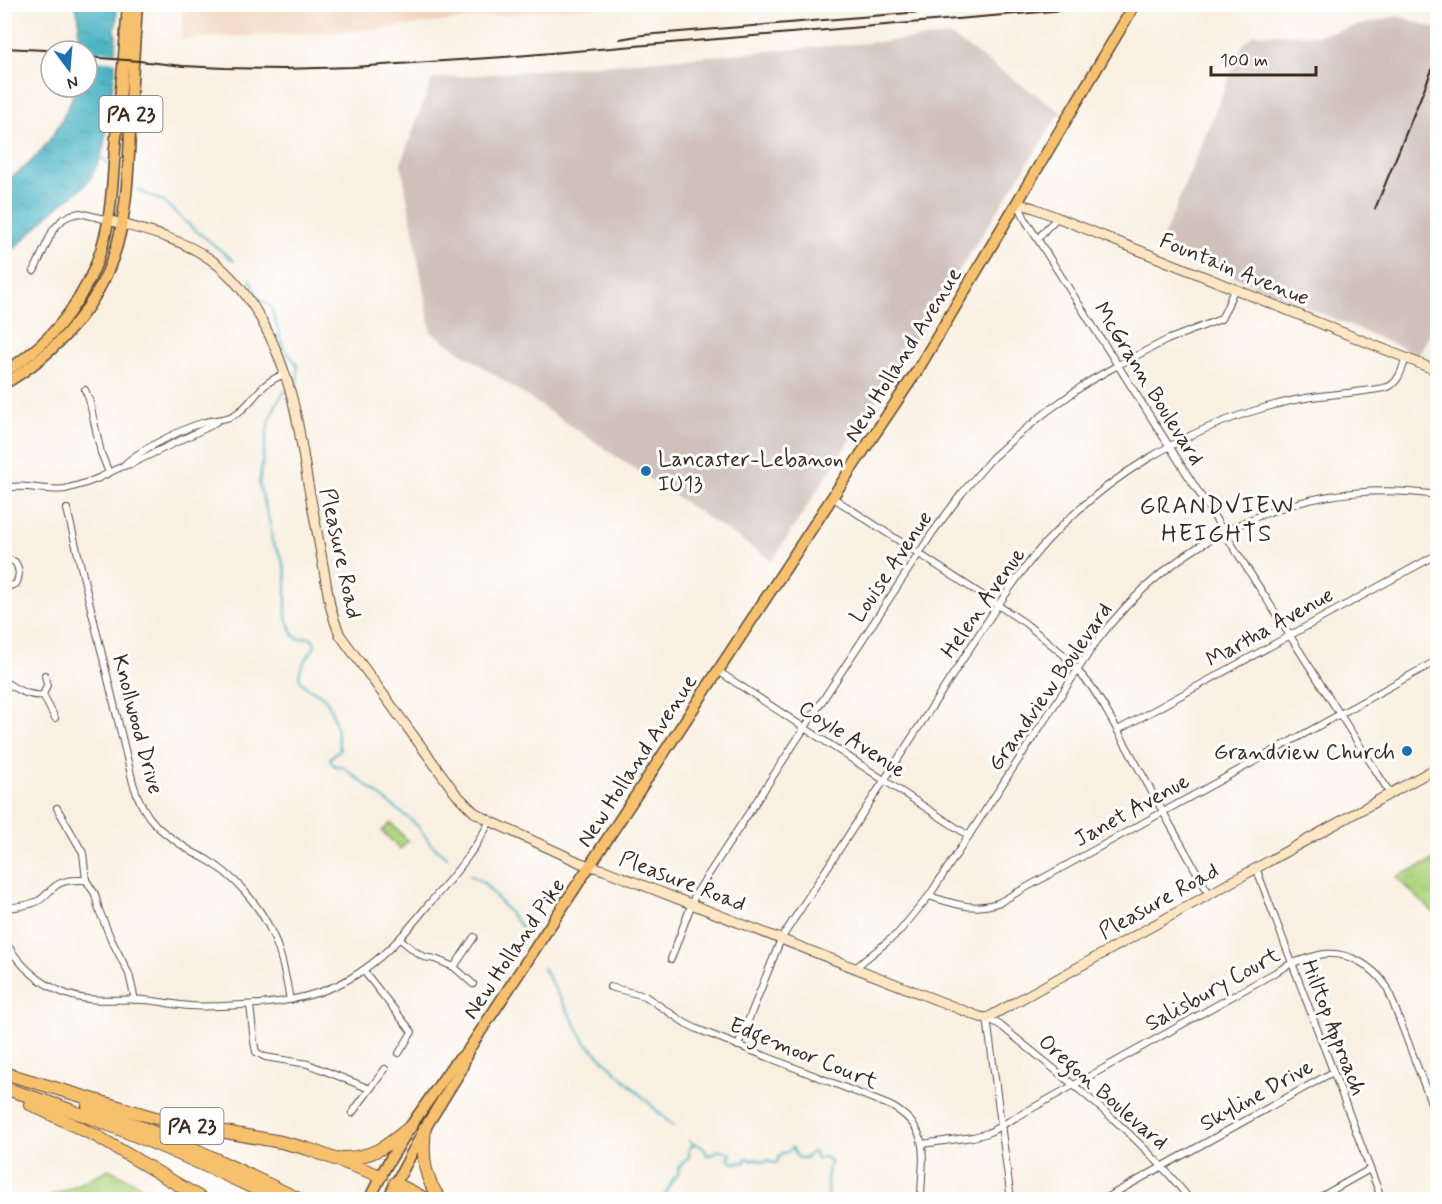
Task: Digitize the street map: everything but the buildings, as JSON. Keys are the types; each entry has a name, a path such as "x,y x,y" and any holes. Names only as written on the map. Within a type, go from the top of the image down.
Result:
{"highway":[{"path":"4,1074 188,1146 302,1200"},
{"name":"PA 23","path":"4,1074 152,1117 294,1145 336,1158 381,1176"},
{"path":"4,1090 75,1112 140,1137 279,1200"},
{"name":"PA 23","path":"4,1090 98,1137 204,1200"},
{"path":"336,1158 356,1158 375,1152 410,1127"},
{"path":"425,1128 423,1152 425,1172 441,1200"},
{"path":"395,1183 428,1200"}],"main road":[{"name":"PA 23","path":"4,372 26,358 59,327 86,285 104,242 128,4"},
{"name":"PA 23","path":"4,384 23,373 41,358 66,335 82,316 104,279 117,245 125,199 137,4"},
{"name":"New Holland Avenue","path":"591,866 927,355 1134,4"},
{"name":"New Holland Pike","path":"369,1200 410,1127 453,1065 467,1052 591,866"},
{"name":"New Holland Pike","path":"387,1200 425,1128 461,1070 467,1052"},
{"name":"PA 23","path":"381,1176 395,1183"}],"street":[{"name":"Fountain Avenue","path":"1018,203 1058,217 1437,371"},
{"name":"McGrann Boulevard","path":"1018,203 1026,220 1390,794"},
{"name":"Pleasure Road","path":"34,271 53,230 63,219 80,213 162,235 181,243 200,252 220,266 236,283 257,312 269,336 291,394 330,605 337,629 456,794 474,812 581,863 980,1017 987,1018 1437,767"},
{"path":"1038,239 1058,217"},
{"name":"Louise Avenue","path":"671,959 695,895 919,554 962,493 1013,439 1088,382 1159,344 1221,319 1234,289"},
{"name":"Helen Avenue","path":"738,1046 781,939 998,606 1032,559 1069,519 1132,469 1170,447 1218,424 1267,407 1318,396 1388,387 1397,379 1406,358"},
{"path":"4,488 23,486 42,490 65,489 90,482 241,411 267,383 284,374"},
{"path":"85,390 101,453 109,473"},
{"name":"Grandview Boulevard","path":"855,968 898,933 929,896 1105,630 1150,582 1192,550 1268,512 1321,498 1361,493 1385,491 1437,495"},
{"path":"832,497 1026,623 1064,655 1078,670 1105,708 1209,894"},
{"name":"Knollwood Drive","path":"67,509 133,783 141,807 161,830 176,842 215,864 251,899 261,913 278,948 290,1000"},
{"name":"Martha Avenue","path":"1118,730 1437,554"},
{"path":"4,557 15,562 19,576 15,584 4,588"},
{"name":"Janet Avenue","path":"929,896 969,907 993,905 1437,660"},
{"name":"Coyle Avenue","path":"718,671 969,836"},
{"path":"45,675 47,685 43,695 55,718"},
{"path":"4,681 15,689 34,696 43,695"},
{"path":"57,808 83,853 86,880 95,894 111,939 129,974 135,1000"},
{"path":"4,939 17,959 37,978 63,993 91,1000 159,1001 204,1006 250,1005 290,1000 332,988 377,960 400,939 456,872 490,821"},
{"name":"Hilltop Approach","path":"1256,868 1382,1200"},
{"path":"4,908 22,906 40,900 62,882 86,880"},
{"path":"454,967 474,937"},
{"path":"400,939 424,957 454,967 473,984"},
{"name":"Salisbury Court","path":"922,1144 979,1136 1001,1126 1292,963 1325,954 1341,955 1360,962 1382,979 1390,994 1436,1112 1437,1120"},
{"path":"363,970 412,1032 399,1053"},
{"name":"Edgemoor Court","path":"610,987 645,996 691,1026 891,1106 910,1120 922,1144 924,1159 921,1200"},
{"path":"250,1005 256,1052 265,1057 308,1064 370,1089"},
{"path":"987,1018 1011,1200"},
{"name":"Oregon Boulevard","path":"987,1018 1000,1025 1135,1138 1190,1200"},
{"path":"352,1113 385,1069"},
{"name":"Skyline Drive","path":"1102,1200 1333,1072"},
{"path":"1315,1200 1370,1169"}],"shaded area":[{"path":"184,5 629,5 545,10 373,30 181,39"},
{"path":"1398,16 1437,29 1437,318 1419,355 1160,245 1243,44 1254,34 1319,35"},
{"path":"951,36 1061,112 772,561 431,332 401,163 432,79"}],"green space":[{"path":"391,823 408,841 400,849 382,831"},
{"path":"1437,859 1437,916 1396,877"},
{"path":"109,1169 165,1199 42,1199 68,1189"}],"water":[{"path":"75,5 116,5 115,71 101,157 90,179 81,189 57,207 5,256 4,182 29,164 49,141 72,99 99,99 99,39 78,39 79,18"}],"pier":[{"path":"99,52 118,53 118,62 99,60"}],"waterway":[{"path":"100,156 109,164"},
{"path":"138,190 164,202 234,261"},
{"path":"250,279 259,298 271,307 284,349 297,364 297,383 293,386"},
{"path":"286,390 277,402 268,425 259,484 271,527 272,542 281,556 285,570 286,617 294,636 299,639 309,637 313,639 315,646 302,666 299,677 305,686 323,697 331,709 340,749 330,758 331,762 335,766 342,766 417,825 431,844 447,857"},
{"path":"469,875 484,883 525,931"},
{"path":"543,968 586,1043 673,1126"},
{"path":"690,1141 702,1147 707,1155 722,1150 727,1152 731,1154 728,1159 734,1163 743,1163 747,1158 776,1163 782,1153 788,1152 792,1147 798,1158 806,1158 814,1152 817,1159 824,1157 830,1160 827,1180 828,1200"},
{"path":"662,1200 674,1178 679,1174 678,1168 689,1157 689,1149 693,1145"}],"railway":[{"path":"620,39 643,35 1017,4"},
{"path":"99,58 225,68 353,67 504,57 1136,4"},
{"path":"4,48 39,50"},
{"path":"1375,209 1438,55"}],"place":[{"name":"Lancaster-Lebanon IU13","path":"646,471"},
{"name":"Grandview Church","path":"1407,751"}],"district":[{"name":"GRANDVIEW HEIGHTS","path":"1217,519"}]}
